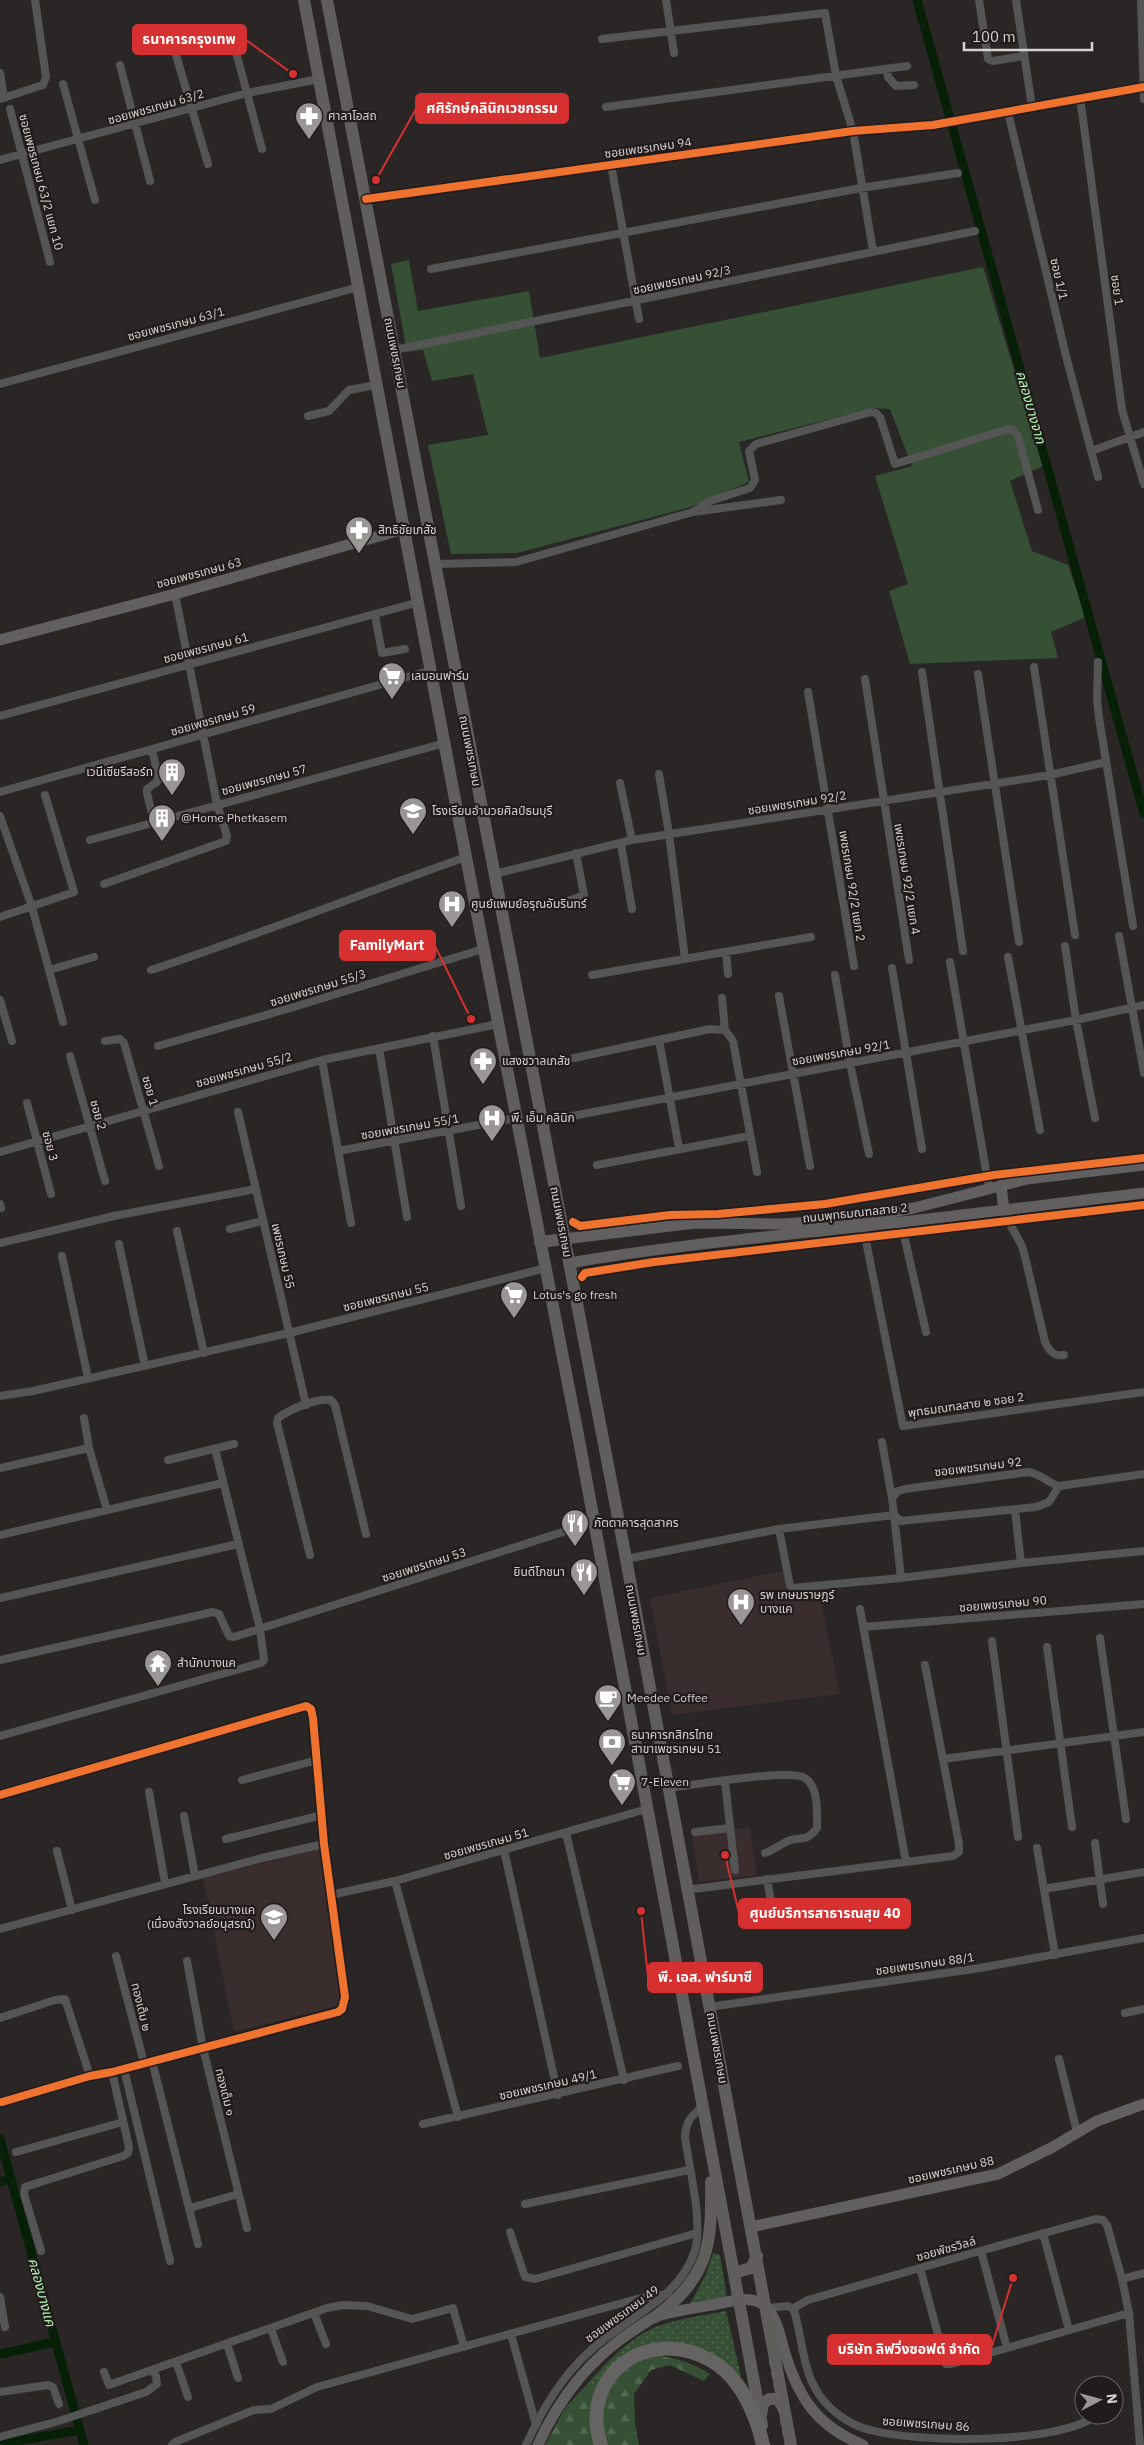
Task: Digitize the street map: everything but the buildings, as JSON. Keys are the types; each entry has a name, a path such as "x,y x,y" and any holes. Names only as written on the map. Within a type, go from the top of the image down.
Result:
{"highway":[{"path":"601,2445 597,2432 597,2404 607,2382 618,2368 633,2356 664,2348 696,2354 712,2361 729,2376 745,2398 758,2422 764,2445"}],"main road":[{"name":"ถนนเพชรเกษม","path":"304,0 594,1522 646,1809 739,2299 764,2445"},
{"name":"ถนนเพชรเกษม","path":"327,0 516,996 626,1560 686,1890 767,2308 791,2445"},
{"path":"342,193 365,194"},
{"name":"ซอยเพชรเกษม 63","path":"0,640 175,594 404,529"},
{"path":"494,1002 516,996"},
{"name":"ถนนพุทธมณฑลสาย 2","path":"564,1239 695,1223 785,1224 865,1217 929,1205 1027,1179 1144,1164"},
{"path":"1001,1185 1006,1210"},
{"name":"ถนนพุทธมณฑลสาย 2","path":"569,1263 677,1247 1144,1193"},
{"path":"540,1242 564,1239"},
{"path":"546,1268 569,1263"},
{"name":"ซอยเพชรเกษม 88","path":"751,2227 998,2174 1052,2148 1106,2117 1144,2104"},
{"path":"538,2445 558,2409 593,2363 616,2342 655,2317 683,2293 695,2279 704,2260 711,2224 709,2139"},
{"path":"734,2273 750,2268 757,2256"},
{"path":"655,2317 739,2299 751,2300 767,2308 775,2320 794,2381 804,2399 825,2424 838,2434 863,2445"},
{"path":"760,2420 763,2404 769,2399 781,2402 786,2414"}],"street":[{"path":"0,73 2,99 43,85 46,76 35,0"},
{"path":"666,0 674,53"},
{"path":"979,0 988,59 993,61 1023,56"},
{"path":"1016,0 1032,107"},
{"path":"1141,0 1144,99"},
{"path":"602,39 825,13 836,76 853,131 873,251"},
{"path":"233,41 262,149"},
{"path":"176,55 208,164"},
{"path":"120,65 150,181"},
{"path":"606,107 907,66"},
{"path":"887,69 888,77 896,86 914,85"},
{"name":"ซอยเพชรเกษม 63/2","path":"0,160 247,93 319,79"},
{"path":"62,84 94,200"},
{"name":"ซอยเพชรเกษม 94","path":"365,194 611,164 853,131 933,125 1143,87"},
{"name":"ซอย 1","path":"1080,97 1120,398 1144,484"},
{"name":"ซอยเพชรเกษม 63/2 แยก 10","path":"10,109 50,262"},
{"name":"ซอย 1/1","path":"1008,112 1066,356 1098,477"},
{"path":"611,164 639,319"},
{"path":"431,269 861,188 958,173"},
{"name":"ซอยเพชรเกษม 92/3","path":"394,350 975,231"},
{"name":"ซอยเพชรเกษม 63/1","path":"0,384 359,287"},
{"path":"308,416 329,411 350,390 376,385"},
{"path":"693,512 710,501 750,488 755,480 748,452 756,444 871,412 876,413 880,417 894,464 1008,429 1013,430 1018,436 1038,510"},
{"path":"1092,451 1144,432"},
{"path":"435,564 516,562 693,512 780,500"},
{"path":"104,884 226,841 227,836 217,804 175,594"},
{"name":"ซอยเพชรเกษม 61","path":"0,716 419,602"},
{"path":"374,615 382,653 406,649"},
{"path":"1098,662 1097,699 1133,926"},
{"path":"1034,667 1075,935"},
{"name":"ซอยเพชรเกษม 59","path":"0,792 432,670"},
{"path":"922,672 938,792 963,950"},
{"path":"978,674 1020,942"},
{"name":"เพชรเกษม 92/2 แยก 4","path":"865,680 909,960"},
{"name":"เพชรเกษม 92/2 แยก 2","path":"808,692 854,966"},
{"name":"ซอยเพชรเกษม 57","path":"90,840 445,743"},
{"path":"152,750 158,775 157,782 148,788 147,793 154,822"},
{"name":"ซอยเพชรเกษม 92/2","path":"494,874 632,840 1050,775 1106,762"},
{"path":"659,774 669,834 685,959"},
{"path":"620,783 632,840"},
{"path":"0,917 74,892 45,795"},
{"path":"0,816 32,907 62,1022"},
{"path":"621,844 632,909"},
{"path":"562,903 584,895 576,854"},
{"path":"151,970 220,948 364,892 466,857"},
{"path":"1119,936 1144,1073"},
{"path":"592,974 811,937"},
{"path":"1065,946 1076,1020 1095,1118"},
{"name":"ซอยเพชรเกษม 55/3","path":"158,1046 484,949"},
{"path":"726,952 728,974"},
{"path":"49,970 94,957"},
{"path":"1008,957 1040,1130"},
{"path":"950,962 989,1188"},
{"path":"892,968 922,1149"},
{"path":"835,975 850,1063 869,1154"},
{"path":"779,996 810,1166"},
{"path":"722,998 726,1030 733,1041 757,1172"},
{"path":"0,1000 12,1041"},
{"name":"ซอยเพชรเกษม 92/1","path":"541,1122 963,1042 1144,1005"},
{"name":"ซอยเพชรเกษม 55/2","path":"0,1152 322,1060 498,1024"},
{"path":"574,1058 710,1029 726,1030"},
{"path":"433,1036 461,1206"},
{"name":"ซอย 1","path":"104,1040 120,1038 124,1043 159,1166"},
{"path":"659,1040 679,1148"},
{"path":"379,1048 407,1217"},
{"name":"ซอย 2","path":"70,1056 105,1181"},
{"path":"322,1060 351,1223"},
{"name":"ซอย 3","path":"27,1103 52,1194"},
{"name":"เพชรเกษม 55","path":"238,1112 306,1405"},
{"name":"ซอยเพชรเกษม 55/1","path":"338,1151 449,1132 516,1118"},
{"path":"597,1165 750,1136"},
{"path":"0,1243 114,1216 256,1189"},
{"path":"1006,1210 1011,1226 1022,1246 1048,1350 1054,1354 1064,1355"},
{"path":"230,1229 263,1221"},
{"path":"901,1222 926,1332"},
{"name":"พุทธมณฑลสาย ๒ ซอย 2","path":"864,1226 903,1426 1144,1392"},
{"path":"177,1231 204,1353"},
{"path":"119,1244 145,1366"},
{"path":"62,1256 88,1378"},
{"name":"ซอยเพชรเกษม 55","path":"0,1396 232,1347 546,1268"},
{"path":"310,1555 277,1423 281,1415 306,1405 325,1399 331,1400 335,1405 366,1534"},
{"path":"84,1418 89,1448 107,1510"},
{"path":"882,1442 892,1498 901,1578"},
{"path":"168,1460 234,1444"},
{"path":"0,1468 89,1448"},
{"path":"0,1736 261,1663 265,1656 260,1629 215,1449"},
{"name":"ซอยเพชรเกษม 92","path":"892,1498 898,1491 905,1489 1028,1472 1042,1475 1052,1484 1059,1486"},
{"path":"626,1560 779,1529 894,1515 901,1521 1036,1507 1049,1502 1059,1486 1144,1474"},
{"path":"0,1535 223,1483"},
{"path":"1015,1510 1020,1563"},
{"name":"ซอยเพชรเกษม 53","path":"0,1660 213,1612 219,1614 229,1636 234,1637 594,1522"},
{"path":"779,1529 790,1586 792,1588 1144,1551"},
{"path":"0,1598 238,1544"},
{"name":"ซอยเพชรเกษม 90","path":"863,1627 1144,1604"},
{"path":"860,1608 906,1862"},
{"path":"1100,1638 1126,1819"},
{"path":"992,1641 1018,1837"},
{"path":"1047,1647 1072,1827"},
{"path":"686,1890 953,1856 959,1852 925,1665"},
{"path":"0,1796 306,1706 311,1709 313,1718 324,1844 345,1997 342,2009 203,2048 90,2076 2,2102"},
{"path":"943,1759 1144,1732"},
{"path":"242,1780 317,1760"},
{"path":"667,1788 782,1775 803,1776 810,1782 815,1796 817,1828 808,1837 788,1840 776,1850 765,1854"},
{"path":"725,1782 736,1870"},
{"path":"149,1792 165,1883"},
{"name":"ซอยเพชรเกษม 51","path":"330,1896 395,1881 566,1834 646,1809"},
{"path":"226,1839 322,1815"},
{"path":"184,1816 195,1876"},
{"path":"695,1832 730,1828"},
{"path":"566,1834 624,2080"},
{"path":"1095,1842 1103,1904"},
{"path":"0,1929 165,1883 324,1844"},
{"path":"1037,1848 1055,1955"},
{"path":"504,1850 558,2095"},
{"path":"57,1851 72,1910"},
{"path":"1044,1890 1099,1878 1144,1872"},
{"path":"767,1879 773,1913 781,1924 786,1926 819,1922"},
{"path":"395,1881 458,2116"},
{"name":"ซอยเพชรเกษม 88/1","path":"709,2007 1055,1955 1144,1938"},
{"name":"ทองเต็ม ๒","path":"116,1956 190,2208 198,2244"},
{"name":"ทองเต็ม ๑","path":"187,1961 203,2048 247,2228"},
{"path":"0,2018 55,2000 65,1999 73,2018 90,2076"},
{"path":"1125,2013 1144,2009"},
{"path":"1059,2059 1077,2132"},
{"name":"ซอยเพชรเกษม 49/1","path":"423,2124 624,2080 678,2066"},
{"path":"124,2069 170,2261"},
{"path":"41,2251 24,2194 25,2187 123,2156 130,2148 112,2072"},
{"name":"ซอยเพชรเกษม 49","path":"526,2445 547,2404 567,2375 589,2352 624,2324 668,2294 688,2265 695,2250 697,2233 689,2170 686,2125 689,2118 702,2106"},
{"path":"16,2152 123,2122"},
{"path":"525,2204 689,2170"},
{"path":"190,2208 238,2194"},
{"name":"ซอยพัชรวิลล์","path":"792,2309 808,2300 1096,2219 1103,2220 1106,2225 1122,2279"},
{"path":"510,2232 525,2277 529,2279 697,2233"},
{"path":"1043,2233 1069,2330"},
{"path":"981,2251 1007,2348"},
{"path":"920,2268 946,2364 1129,2313"},
{"path":"1140,2445 1129,2313 1122,2279 1144,2273"},
{"path":"172,2445 175,2442 254,2410 271,2409 317,2387 637,2299 668,2294"},
{"path":"0,2298 5,2327"},
{"path":"104,2372 109,2385 328,2308 354,2305 412,2319 453,2308 464,2347"},
{"path":"767,2308 788,2306 792,2309"},
{"name":"ซอยเพชรเกษม 86","path":"792,2309 805,2361 814,2386 825,2402 838,2414 852,2423 869,2430 908,2436 968,2439 1026,2436 1079,2425"},
{"path":"314,2313 326,2344"},
{"path":"271,2328 283,2362"},
{"path":"511,2334 536,2425"},
{"path":"227,2344 238,2378"},
{"path":"176,2362 188,2397"},
{"path":"0,2436 59,2421 155,2387 156,2376 152,2370"},
{"path":"0,2392 48,2385 56,2391 59,2404"}],"shaded area":[{"name":"รพ เกษมราษฎร์ บางแค","path":"783,1571 787,1594 819,1591 840,1694 672,1715 650,1598"},
{"path":"750,1827 757,1875 699,1882 692,1836"},
{"name":"โรงเรียนบางแค (เนื่องสังวาลย์อนุสรณ์)","path":"321,1849 341,2005 234,2032 203,1877"}],"green space":[{"path":"409,260 418,311 529,291 540,358 983,267 1043,466 1010,481 1032,551 1068,565 1086,617 1051,632 1058,658 910,664 889,591 908,584 875,476 912,466 890,409 873,408 739,442 749,482 691,507 517,553 451,554 428,445 488,435 473,374 432,381 423,350 407,352 391,264"},
{"path":"713,2253 720,2255 727,2297 690,2304 706,2274"},
{"path":"726,2311 741,2376 738,2379 714,2360 649,2346 627,2353 596,2389 589,2382 622,2349 650,2329 677,2320"},
{"path":"658,2356 685,2362 710,2374 704,2381 670,2365 651,2370 634,2394 635,2424 639,2445 545,2445 565,2408 589,2382 606,2393 628,2369 641,2361"}],"waterway":[{"name":"คลองบางจาก","path":"917,0 1144,814"},
{"name":"คลองบางแค","path":"0,2139 84,2445"},
{"path":"0,2182 11,2179"},
{"path":"0,2354 55,2342"},
{"path":"0,2444 80,2430"}],"railway":[{"path":"770,2360 786,2445"}],"cycle path":[{"path":"366,199 853,131 933,125 1144,87"},
{"path":"573,1222 580,1226 670,1215 718,1214 825,1204 994,1175 1144,1158"},
{"path":"582,1277 585,1273 654,1262 1144,1205"},
{"path":"0,1795 306,1706 311,1709 313,1718 324,1844 345,1997 342,2009 338,2012 112,2072 90,2076 2,2102"}],"place":[{"name":"ธนาคารกรุงเทพ","path":"293,74"},
{"name":"ศาลาโอสถ","path":"309,140"},
{"name":"ศศิรักษ์คลินิกเวชกรรม","path":"376,180"},
{"name":"สิทธิชัยเภสัช","path":"359,554"},
{"name":"เลมอนฟาร์ม","path":"392,700"},
{"name":"เวนีเซียรีสอร์ท","path":"172,796"},
{"name":"โรงเรียนอำนวยศิลป์ธนบุรี","path":"413,835"},
{"name":"@Home Phetkasem","path":"162,842"},
{"name":"ศูนย์แพมย์อรุณอัมรินทร์","path":"452,928"},
{"name":"FamilyMart","path":"471,1019"},
{"name":"แสงชวาลเภสัช","path":"483,1085"},
{"name":"พี. เอ็ม คลินิก","path":"492,1142"},
{"name":"Lotus's go fresh","path":"514,1319"},
{"name":"ภัตตาคารสุดสาคร","path":"575,1547"},
{"name":"ยินดีโภชนา","path":"584,1596"},
{"name":"รพ เกษมราษฎร์ บางแค","path":"741,1626"},
{"name":"สำนักบางแค","path":"158,1687"},
{"name":"Meedee Coffee","path":"608,1722"},
{"name":"ธนาคารกสิกรไทย สาขาเพชรเกษม 51","path":"612,1766"},
{"name":"7-Eleven","path":"622,1806"},
{"name":"ศูนย์บริการสาธารณสุข 40","path":"725,1855"},
{"name":"พี. เอส. ฟาร์มาซี","path":"641,1911"},
{"name":"โรงเรียนบางแค (เนื่องสังวาลย์อนุสรณ์)","path":"274,1941"},
{"name":"บริษัท ลิฟวิ่งซอฟต์ จำกัด","path":"1013,2278"}]}
